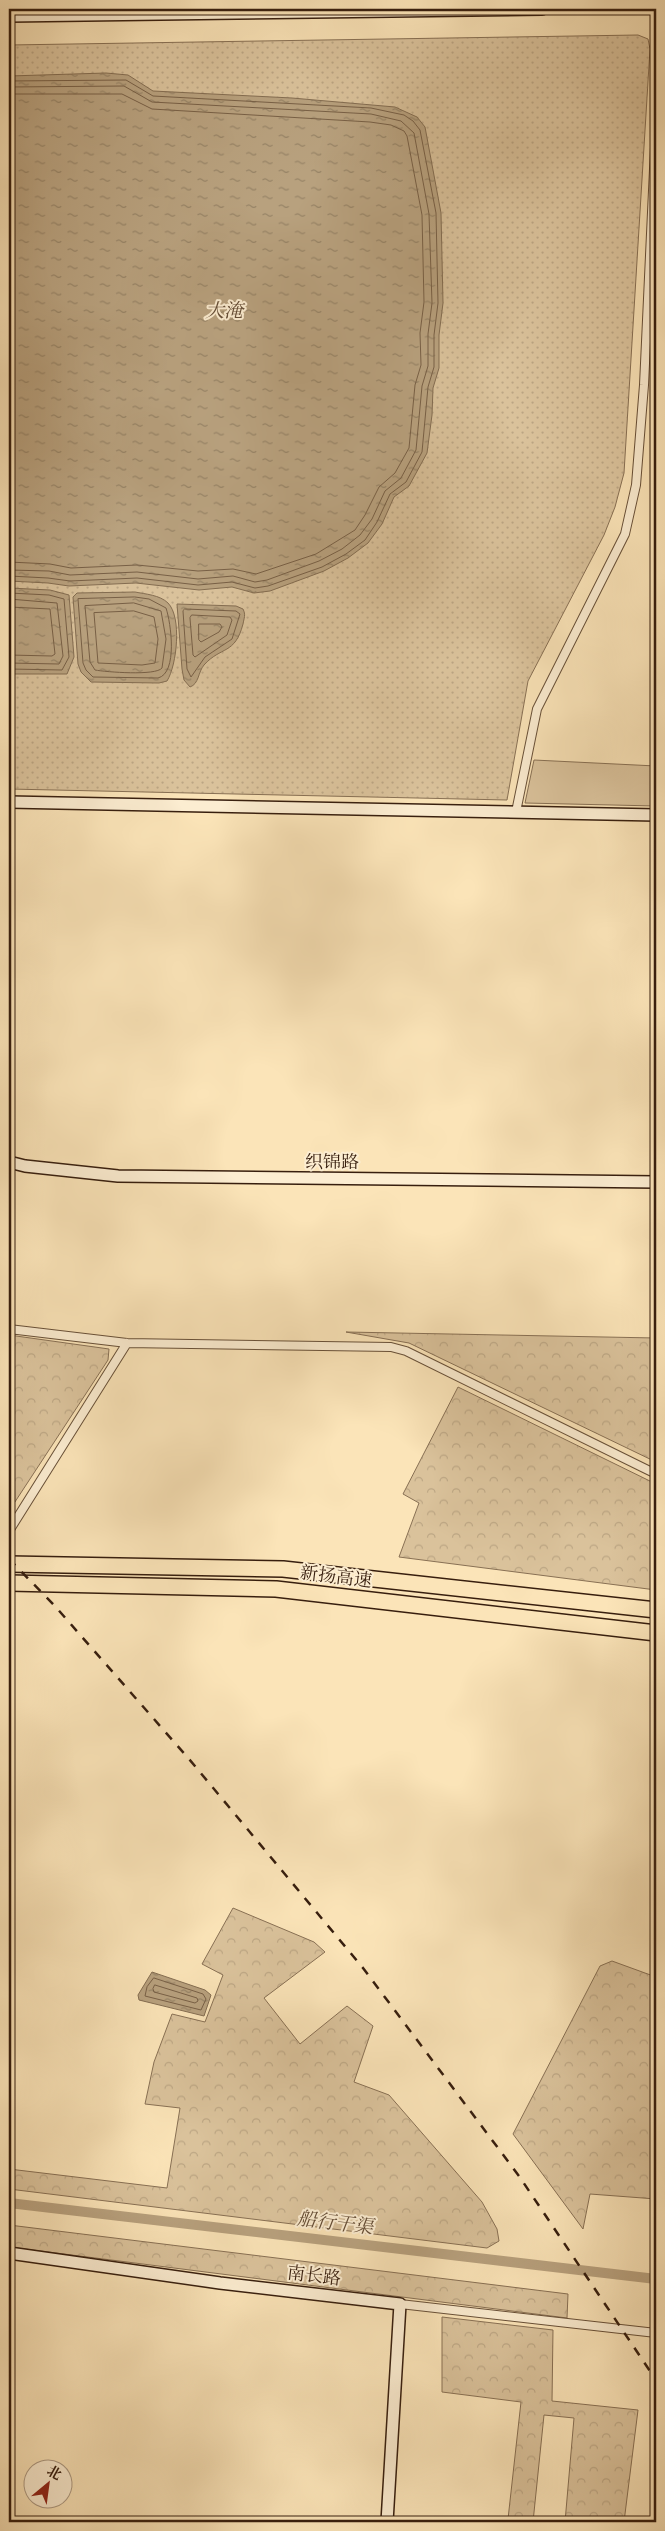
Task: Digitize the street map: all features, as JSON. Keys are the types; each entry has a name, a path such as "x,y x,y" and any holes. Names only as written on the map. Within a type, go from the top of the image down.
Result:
{"highway":[{"name":"新扬高速","path":"9,1564 283,1568 656,1610"},
{"name":"新扬高速","path":"9,1583 276,1589 656,1633"}],"street":[{"path":"9,16 542,9"},
{"path":"516,812 537,709 625,534 636,485 644,385 656,126"},
{"path":"9,802 656,815"},
{"name":"织锦路","path":"9,1162 25,1166 118,1176 656,1182"},
{"path":"9,1329 33,1334 127,1343 391,1347 406,1351 656,1474"},
{"path":"9,1531 127,1343"},
{"name":"南长路","path":"9,2253 220,2283 400,2304"},
{"path":"387,2522 400,2304 656,2333"}],"green space":[{"path":"638,35 648,39 650,49 624,473 615,507 604,535 528,681 507,800 9,789 9,45"},
{"path":"534,760 656,766 656,806 525,803"},
{"path":"346,1332 656,1338 656,1462 409,1343"},
{"path":"9,1335 109,1349 108,1360 9,1511"},
{"path":"458,1387 656,1484 656,1590 399,1557 419,1503 403,1494"},
{"path":"233,1908 314,1942 325,1952 264,1998 300,2044 347,2006 373,2026 354,2082 389,2095 482,2202 497,2229 499,2241 487,2248 9,2189 9,2169 167,2188 180,2108 145,2104 154,2062 172,2014 205,2022 223,1975 202,1964"},
{"path":"612,1961 656,1977 656,2199 590,2194 583,2229 513,2134 600,1966"},
{"path":"9,2225 568,2294 567,2318 9,2247"},
{"path":"442,2317 553,2330 552,2401 638,2410 624,2522 565,2522 574,2418 544,2415 533,2522 508,2519 521,2402 442,2392"}],"water":[{"name":"大淹","path":"106,73 128,75 153,91 292,98 395,107 417,117 425,127 441,213 443,303 439,335 439,368 433,388 427,453 409,486 394,497 382,524 368,543 348,558 324,571 270,591 254,593 232,587 199,590 136,583 69,586 9,581 9,76"},
{"path":"9,588 50,590 69,595 74,657 67,674 9,674"},
{"path":"135,592 161,598 168,603 172,610 175,619 176,641 173,664 167,681 159,683 91,682 81,672 78,664 73,597 77,593"},
{"path":"177,604 236,606 243,609 245,616 236,641 232,646 210,659 204,665 197,681 190,687 184,680 182,669"},
{"path":"152,1972 205,1990 211,1995 204,2016 139,2000 138,1995"}],"waterway":[{"name":"船行干渠","path":"9,2203 656,2279"}],"railway":[{"path":"9,1559 54,1605 189,1759 363,1968 519,2176 656,2380"}]}
